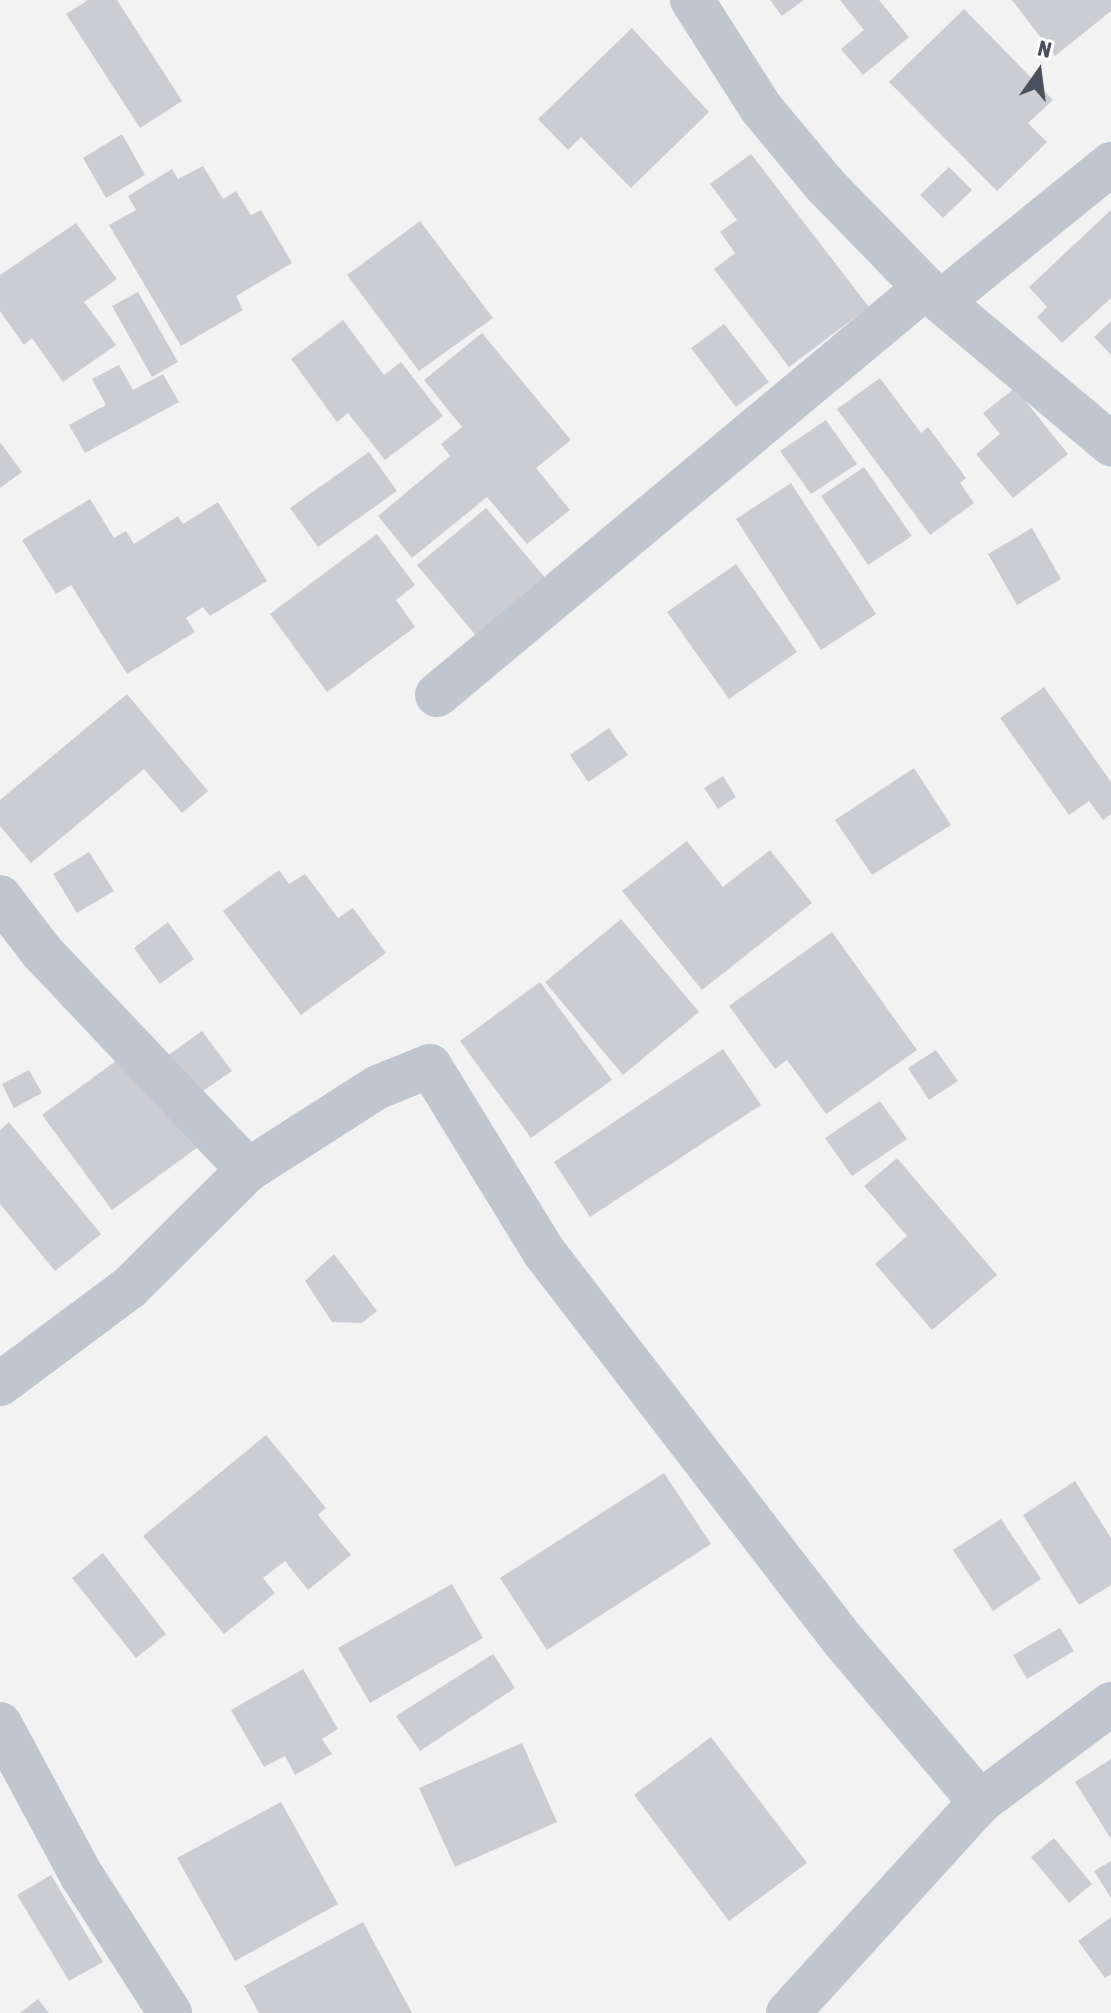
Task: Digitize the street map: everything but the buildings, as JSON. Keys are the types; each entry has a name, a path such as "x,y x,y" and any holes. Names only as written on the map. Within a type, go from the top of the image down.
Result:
{"street":[{"path":"692,0 761,108 824,184 934,295 1111,444"},
{"path":"437,695 934,295 1111,164"},
{"path":"0,897 41,951 248,1170"},
{"path":"0,1384 130,1287 248,1170 378,1087 430,1066 544,1252 842,1639 980,1802"},
{"path":"788,2013 980,1802 1111,1704"},
{"path":"0,1724 82,1876 170,2013"}]}
